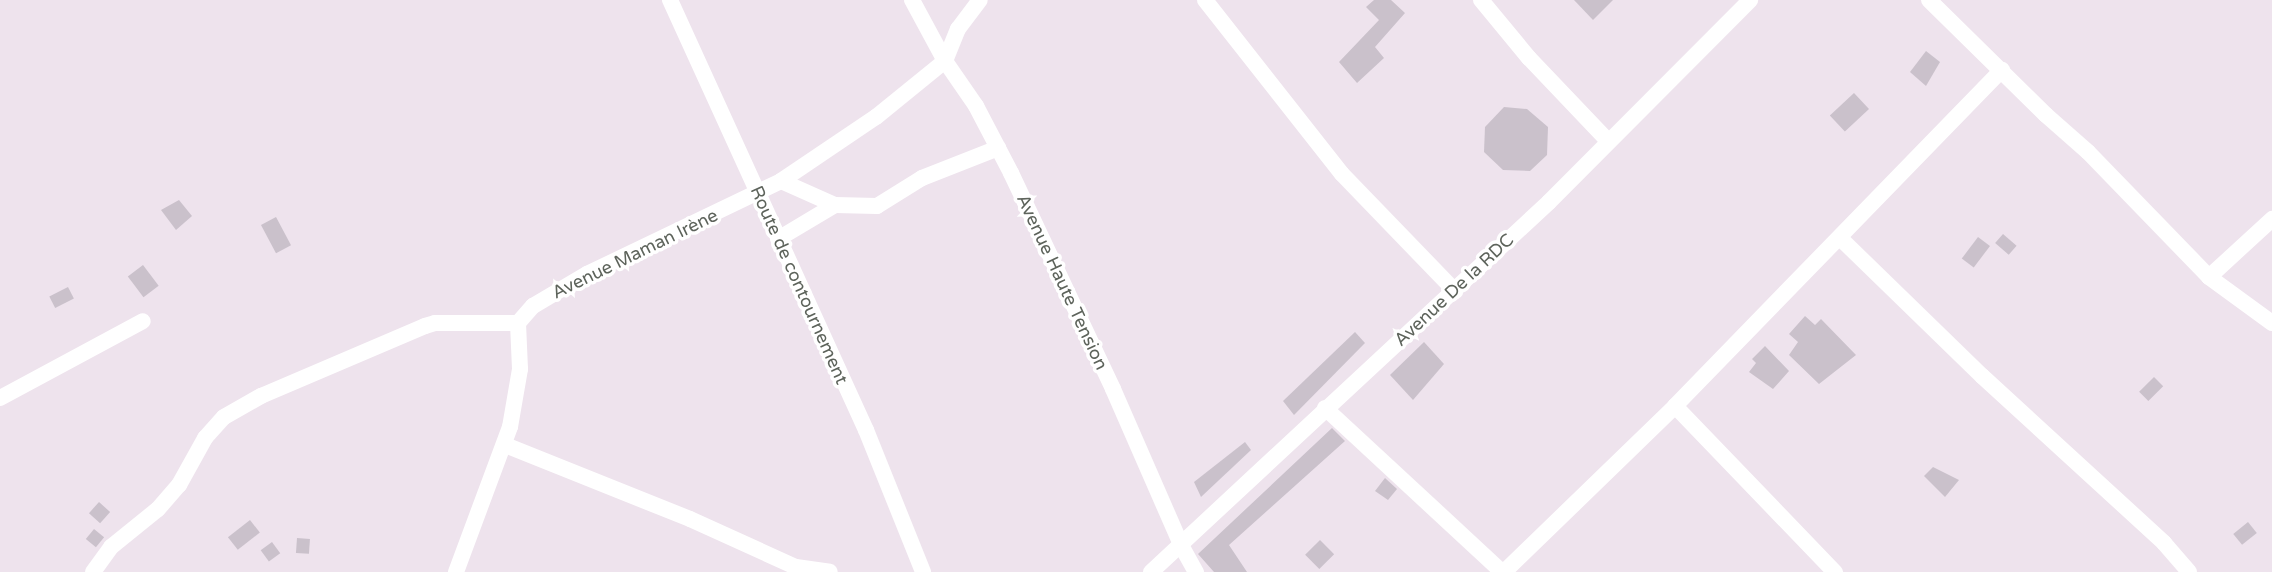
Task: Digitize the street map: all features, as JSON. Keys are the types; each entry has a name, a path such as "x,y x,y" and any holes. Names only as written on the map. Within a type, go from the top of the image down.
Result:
{"street":[{"name":"Route de contournement","path":"670,0 866,430 923,572"},
{"name":"Avenue Haute Tension","path":"912,0 945,61 976,106 998,148 1113,389 1180,542 1196,572"},
{"path":"945,61 958,29 980,0"},
{"path":"1205,0 1342,174 1455,290"},
{"path":"1481,0 1529,58 1608,141"},
{"name":"Avenue De la RDC","path":"1151,572 1180,542 1263,469 1325,408 1455,290 1750,0"},
{"path":"1928,0 2158,222 2209,277 2272,323"},
{"name":"Avenue Maman Irène","path":"518,323 533,306 587,274 781,181 876,117 945,61"},
{"path":"1325,408 1503,572 1675,406 2001,70"},
{"path":"781,181 835,205 877,206 922,178 998,148"},
{"path":"778,239 835,205"},
{"path":"2209,277 2272,219"},
{"path":"1840,237 1982,376 2164,543 2189,572"},
{"path":"0,398 144,321"},
{"path":"93,572 111,547 158,509 179,485 205,438 224,417 261,396 425,326 435,323 518,323 520,369 505,445 456,572"},
{"path":"1675,406 1835,572"},
{"path":"505,445 691,519 796,567 830,572"}],"building":[{"path":"1374,0 1391,0 1405,13 1375,47 1384,58 1357,83 1339,62 1379,20 1366,7"},
{"path":"1574,0 1613,0 1593,20"},
{"path":"1926,51 1940,62 1926,86 1910,72"},
{"path":"1854,93 1869,109 1845,132 1830,116"},
{"path":"1504,107 1527,109 1548,127 1547,155 1530,171 1503,170 1484,152 1485,127"},
{"path":"179,200 192,216 176,230 161,210"},
{"path":"276,217 291,245 276,253 261,225"},
{"path":"2003,234 2017,246 2009,255 1995,243"},
{"path":"1978,237 1990,246 1974,268 1962,259"},
{"path":"143,265 159,286 143,297 128,276"},
{"path":"68,287 74,299 55,308 49,297"},
{"path":"1805,316 1815,325 1821,319 1856,355 1819,384 1789,355 1798,342 1789,334"},
{"path":"1355,332 1365,343 1294,415 1283,401"},
{"path":"1424,342 1444,364 1413,400 1390,375"},
{"path":"1765,346 1789,371 1773,389 1749,372 1756,363 1752,359"},
{"path":"2154,377 2163,386 2148,401 2139,392"},
{"path":"1332,428 1345,441 1229,545 1247,572 1214,572 1198,554"},
{"path":"1245,442 1251,450 1201,497 1194,482"},
{"path":"1933,467 1959,480 1945,497 1924,476"},
{"path":"1385,478 1397,489 1388,500 1375,491"},
{"path":"99,502 110,512 100,523 89,513"},
{"path":"250,520 260,533 238,550 228,537"},
{"path":"2248,522 2257,533 2242,545 2233,534"},
{"path":"94,529 104,537 96,547 86,539"},
{"path":"297,538 310,539 309,554 296,553"},
{"path":"1320,540 1334,554 1319,569 1305,555"},
{"path":"272,542 280,553 269,562 261,550"}]}
